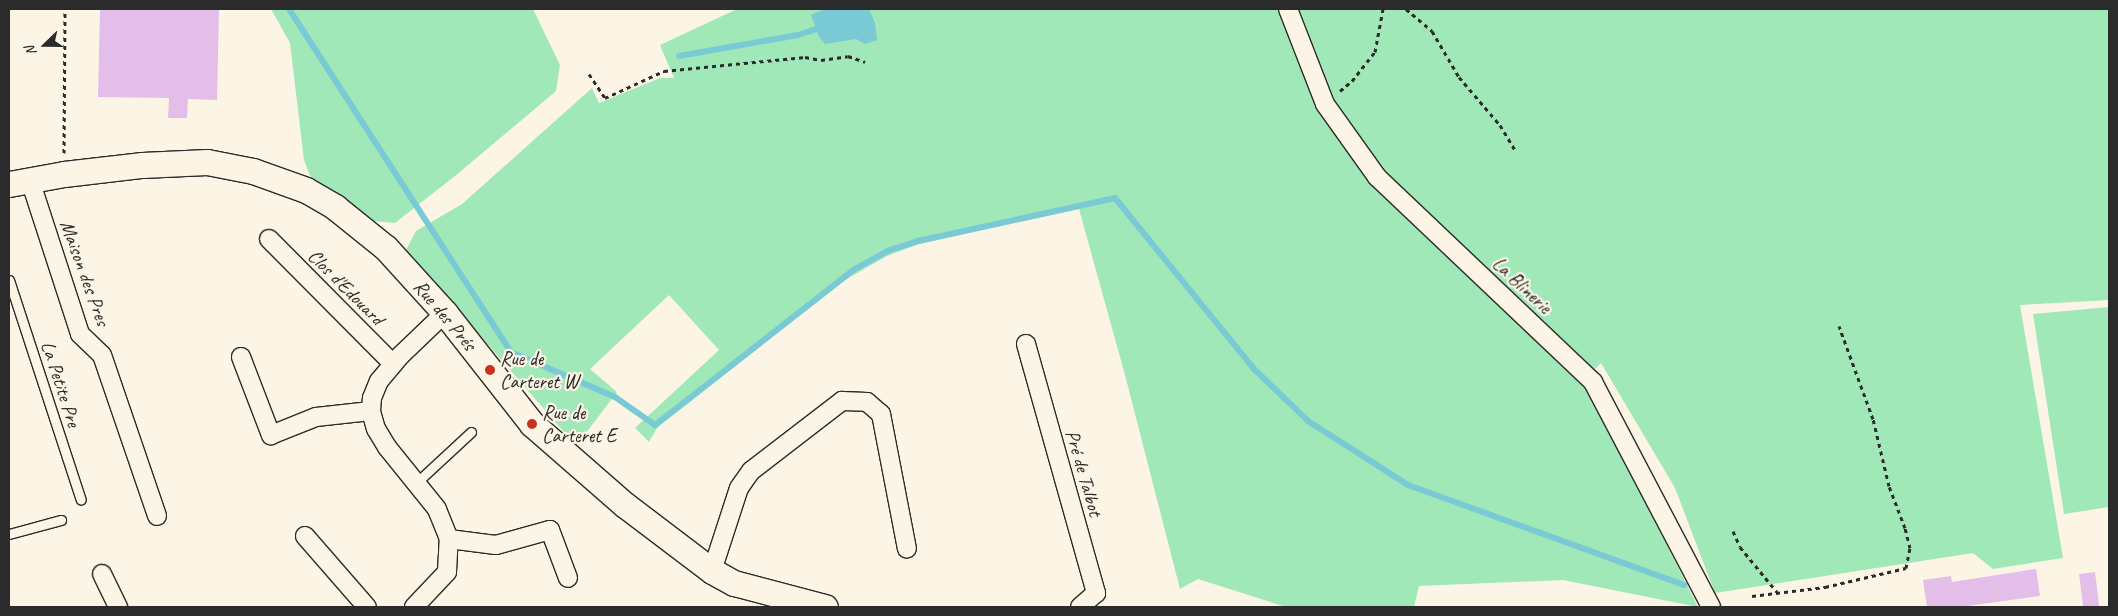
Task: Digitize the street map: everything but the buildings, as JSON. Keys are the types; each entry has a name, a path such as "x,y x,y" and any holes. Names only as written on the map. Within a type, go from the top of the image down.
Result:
{"main road":[{"name":"Rue des Prés","path":"19,182 64,174 177,161 207,162 279,179 306,190 335,207 386,248 445,313 532,424 625,505 712,571 734,583 822,607"}],"street":[{"name":"La Blinerie","path":"1288,9 1324,104 1377,177 1593,382 1711,607"},
{"name":"Maison des Pres","path":"19,182 80,334 102,355 157,516"},
{"name":"Clos d'Edouard","path":"269,239 393,364"},
{"path":"414,607 447,572 449,539 437,509 386,447 376,429 371,411 372,398 379,381 393,364 445,313"},
{"name":"Pré de Talbot","path":"1026,344 1096,593 1080,607"},
{"path":"241,357 271,435 316,417 371,411"},
{"path":"712,571 739,488 751,471 842,401 867,402 881,414 907,548"},
{"path":"449,539 496,545 550,530 568,578"},
{"path":"305,536 367,607"},
{"path":"102,574 118,607"}],"lane":[{"name":"La Petite Pre","path":"9,280 80,500"},
{"path":"416,483 471,432"},
{"path":"9,534 61,520"}],"path":[{"path":"64,174 65,9"},
{"path":"1324,104 1352,81 1375,52 1382,9"},
{"path":"1406,9 1432,31 1459,77 1500,125 1515,150"},
{"path":"589,74 605,98 664,71 805,57 821,60 848,56 865,62"},
{"path":"1752,596 1824,587 1906,568 1910,548 1906,528 1889,486 1874,419 1839,326"},
{"path":"1732,531 1740,547 1777,593"}],"green space":[{"path":"271,9 533,9 560,65 556,91 455,176 395,223 374,221 310,176 304,160 290,43"},
{"path":"737,9 2109,9 2109,300 2020,305 2063,558 1993,569 1973,553 1715,593 1675,488 1601,363 1582,381 1605,422 1698,607 1563,580 1419,586 1414,607 1286,607 1198,579 1180,589 1125,375 1079,209 919,244 887,256 845,280 657,428 649,442 635,428 719,350 669,295 590,369 617,392 576,446 406,250 416,231 462,204 592,88 599,103 660,78 674,78 660,45"},
{"path":"2109,307 2109,507 2064,514 2033,314"}],"water":[{"path":"824,9 869,9 875,23 877,40 865,44 856,39 825,44 819,37 811,15"}],"waterway":[{"path":"289,9 511,352 615,397 655,425 855,269 887,251 918,241 1115,198 1253,368 1308,421 1408,485 1685,585"},
{"path":"679,56 798,35 816,29"}],"place":[{"name":"Rue de Carteret W","path":"490,370"},
{"name":"Rue de Carteret E","path":"532,424"}]}
